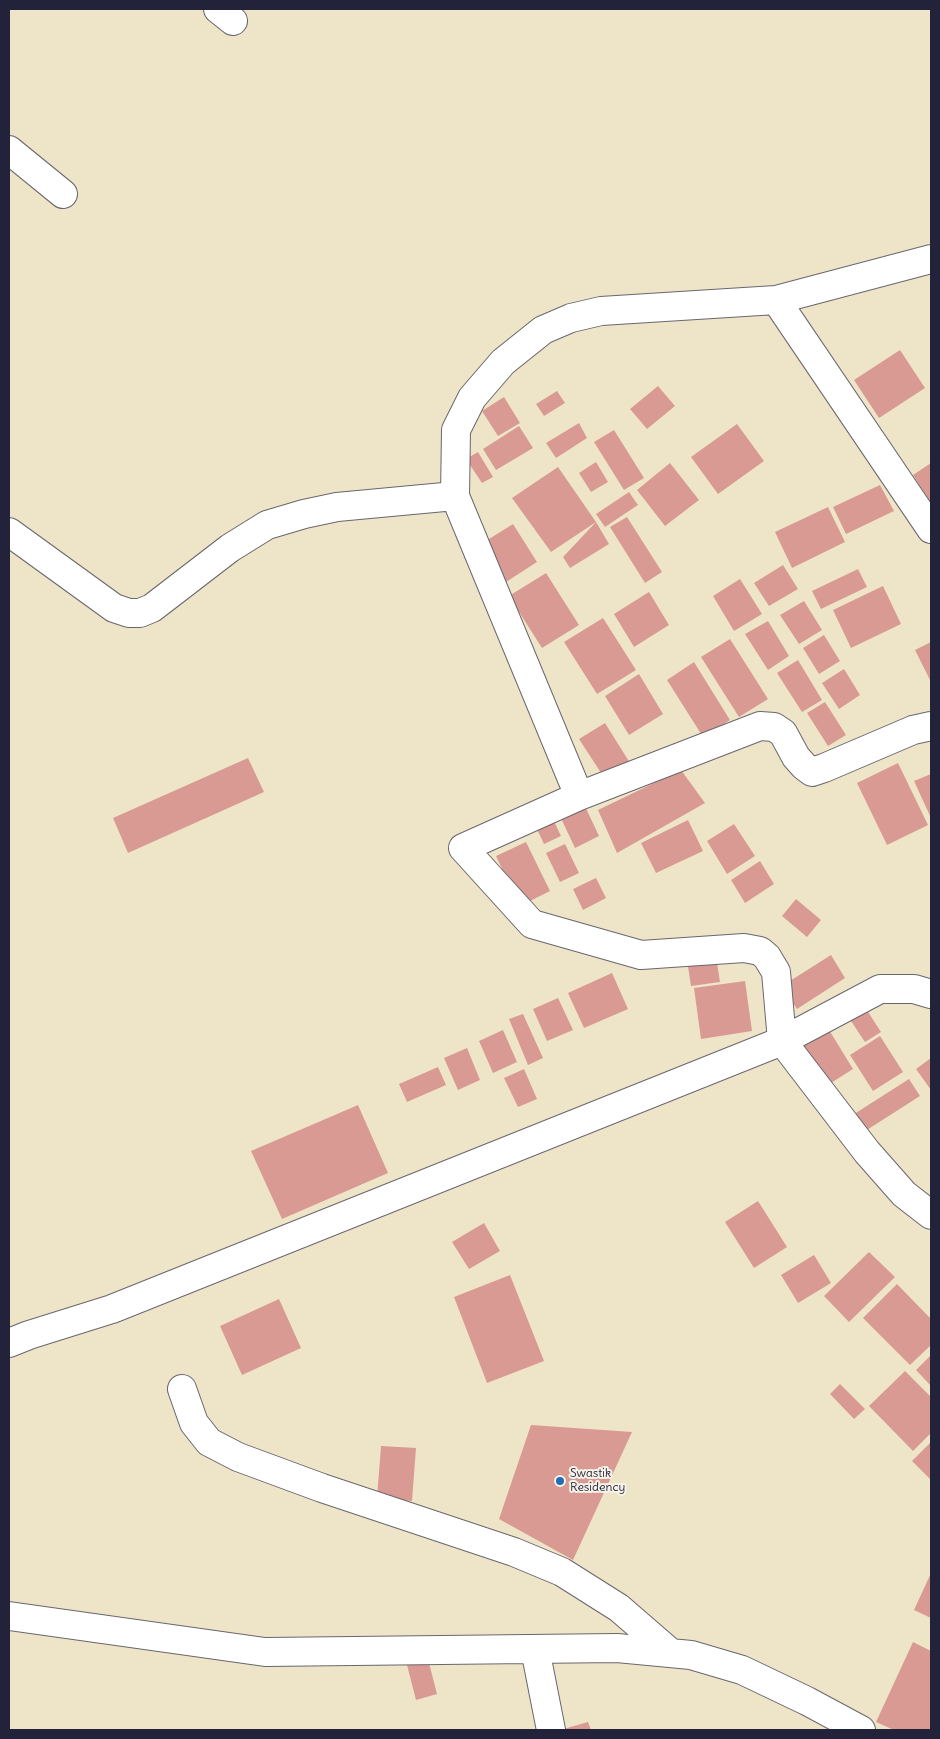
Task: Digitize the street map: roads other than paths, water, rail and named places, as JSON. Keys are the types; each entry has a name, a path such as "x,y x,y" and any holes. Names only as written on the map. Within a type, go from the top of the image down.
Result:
{"street":[{"path":"9,150 63,194"},
{"path":"579,796 454,496 456,430 472,398 504,362 543,330 571,318 601,311 776,300 931,259"},
{"path":"776,300 931,529"},
{"path":"9,532 114,608 129,613 140,613 152,608 230,548 267,525 304,514 338,507 454,496"},
{"path":"931,726 913,730 812,772 796,757 782,733 774,727 760,726 579,796 463,848 532,924 641,955 744,948 760,951 767,957 776,972 782,1040 867,1152 904,1194 931,1215"},
{"path":"9,1343 112,1309 782,1040 880,989 914,990 931,994"},
{"path":"182,1389 194,1423 209,1442 238,1457 322,1488 514,1552 562,1572 619,1608 671,1653"},
{"path":"9,1616 266,1652 617,1648 691,1655 742,1670 807,1701 861,1730"},
{"path":"535,1649 551,1730"}],"place":[{"name":"Swastik Residency","path":"560,1481"}]}
